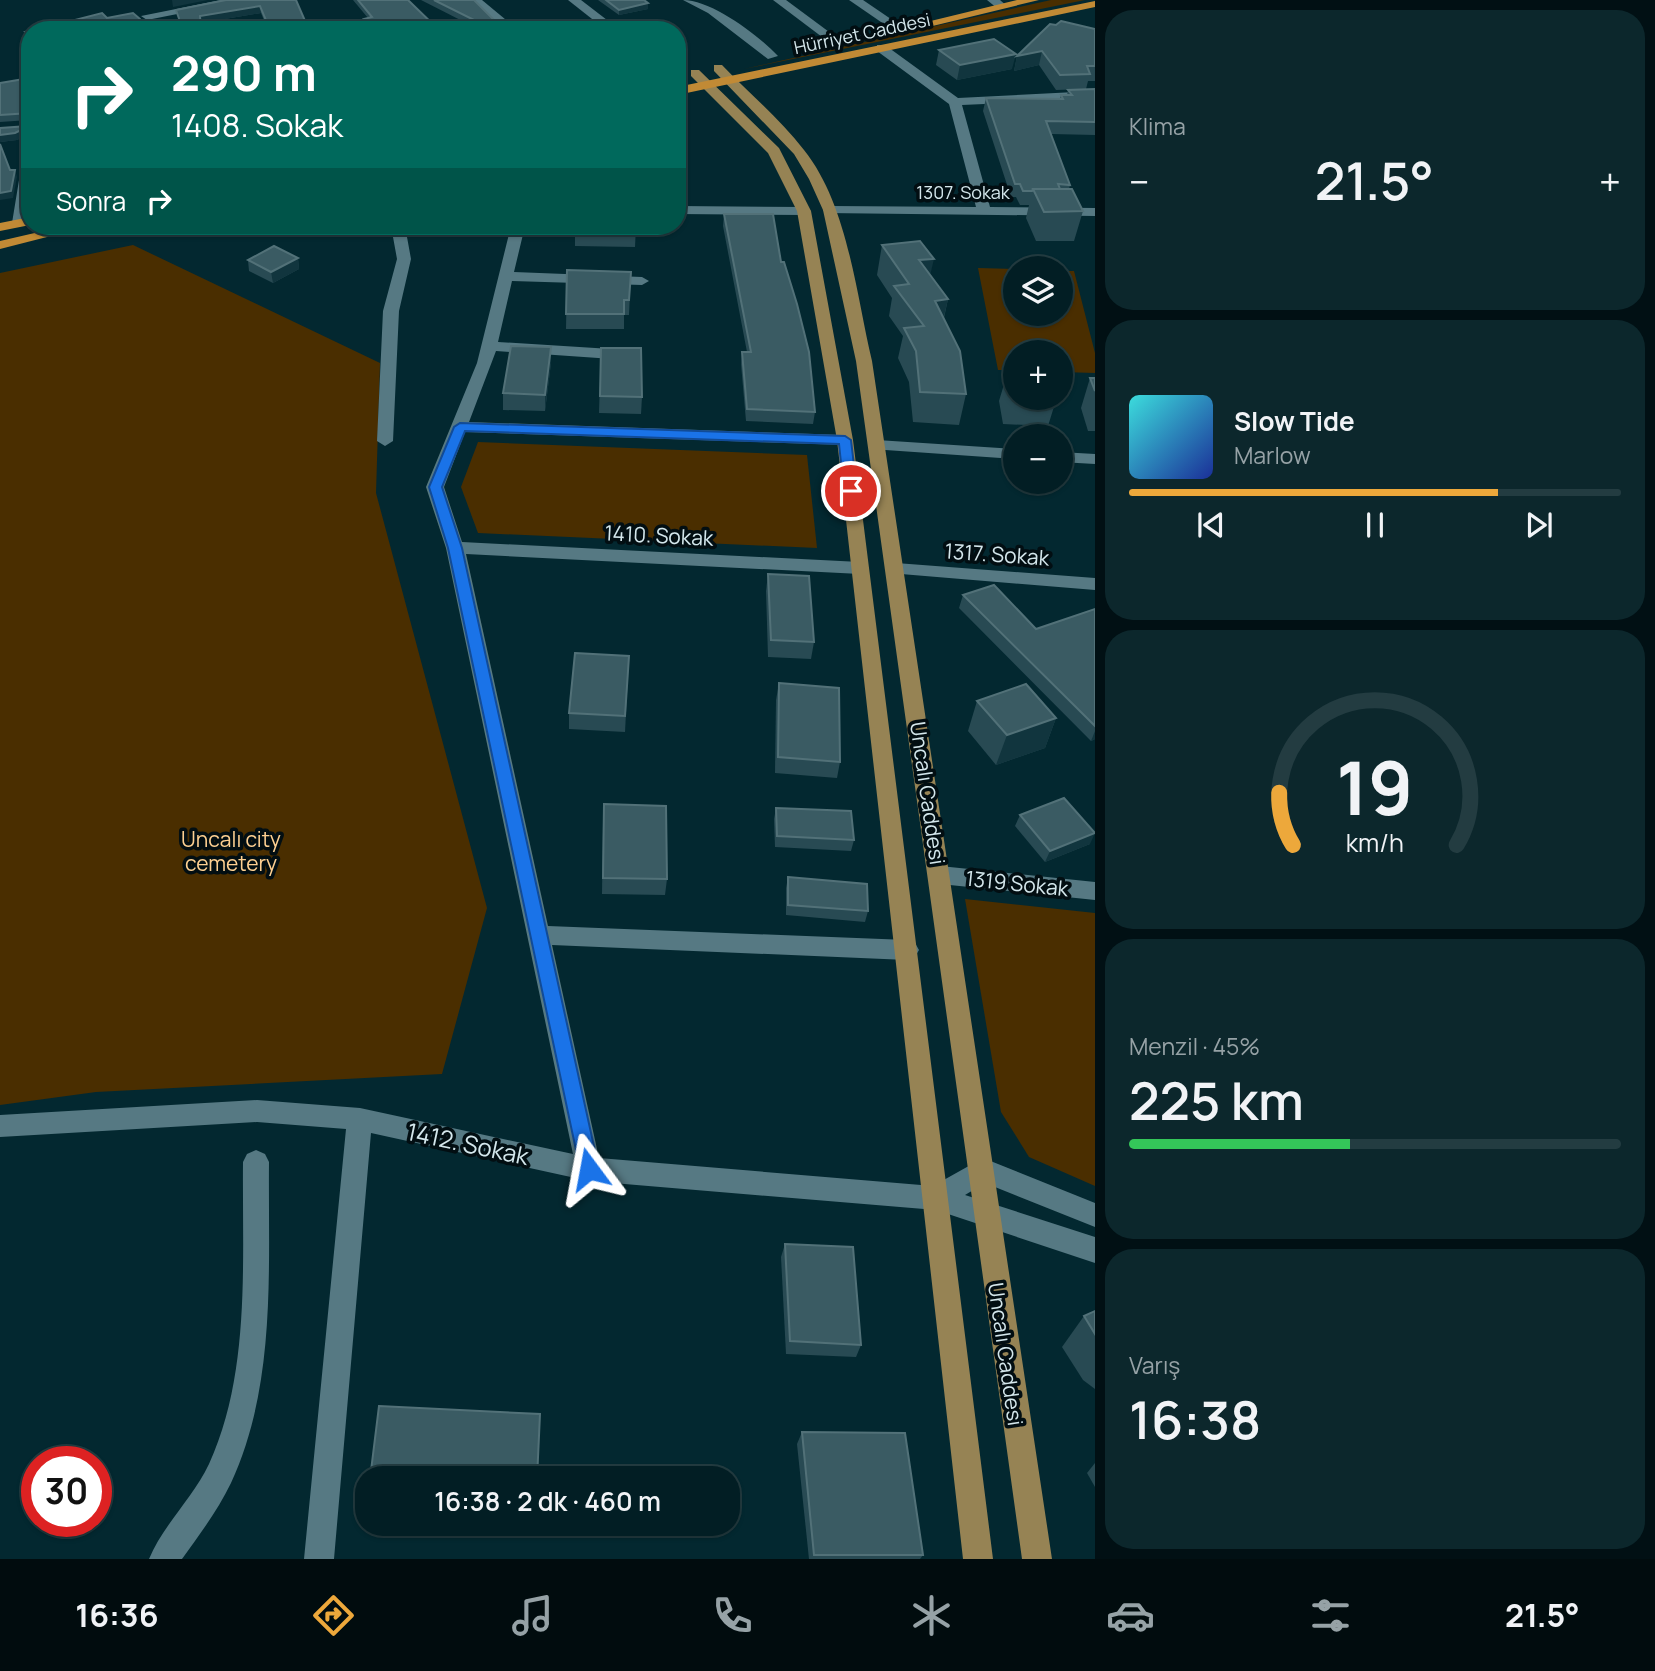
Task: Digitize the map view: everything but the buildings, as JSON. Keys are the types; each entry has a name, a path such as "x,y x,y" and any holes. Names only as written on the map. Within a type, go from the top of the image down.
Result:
{"highway":[{"name":"Hürriyet Caddesi","path":"876,35 998,4 1033,0"},
{"name":"Hürriyet Caddesi","path":"686,86 710,74 881,48 1095,4"},
{"name":"Hürriyet Caddesi","path":"824,46 844,41"},
{"name":"Hürriyet Caddesi","path":"758,59 785,54"},
{"path":"0,228 21,223"},
{"path":"0,245 44,235"}],"main road":[{"name":"Uncalı Caddesi","path":"710,74 799,152 816,179 830,210 864,361 983,1170 986,1213 1037,1559"},
{"name":"Uncalı Caddesi","path":"710,74 774,152 804,211 845,440 978,1559"}],"street":[{"path":"144,0 147,21"},
{"path":"147,16 242,0"},
{"path":"475,0 501,21"},
{"path":"574,0 602,21"},
{"path":"688,0 712,11 772,57"},
{"path":"779,0 844,41"},
{"path":"855,0 901,30"},
{"path":"881,48 955,102 1095,95"},
{"path":"955,102 984,211"},
{"path":"686,210 804,211"},
{"name":"1307. Sokak","path":"830,210 1095,212"},
{"path":"385,441 391,311 404,259 400,235"},
{"path":"516,235 490,346 435,487 455,548 589,1169"},
{"path":"506,276 642,281"},
{"path":"490,346 636,355"},
{"path":"460,427 845,440"},
{"path":"877,445 1003,453"},
{"path":"1073,458 1095,459"},
{"name":"1410. Sokak","path":"455,548 860,568"},
{"name":"1317. Sokak","path":"896,569 1095,584"},
{"name":"1319 Sokak","path":"940,875 1095,891"},
{"path":"537,935 907,950"},
{"name":"1412. Sokak","path":"0,1126 257,1111 360,1119 589,1169 936,1198 1095,1250"},
{"path":"319,1559 360,1119"},
{"path":"164,1559 211,1489 233,1440 252,1349 256,1161"},
{"path":"936,1198 983,1170 1095,1215"}],"green space":[{"path":"1051,0 1085,0 744,69"},
{"name":"Uncalı city cemetery","path":"133,245 380,363 376,493 487,908 442,1074 96,1092 0,1105 0,273"},
{"path":"978,268 1003,269 1003,326 1073,326 1074,271 1095,353 1095,373 1073,372 1073,340 1003,340 1003,370 998,370"},
{"path":"478,442 807,455 817,548 478,533 461,487"},
{"path":"965,899 1095,913 1095,1186 1029,1157 1001,1112"}],"route":[{"path":"589,1169 455,548 435,487 460,427 845,440 851,491"}]}
